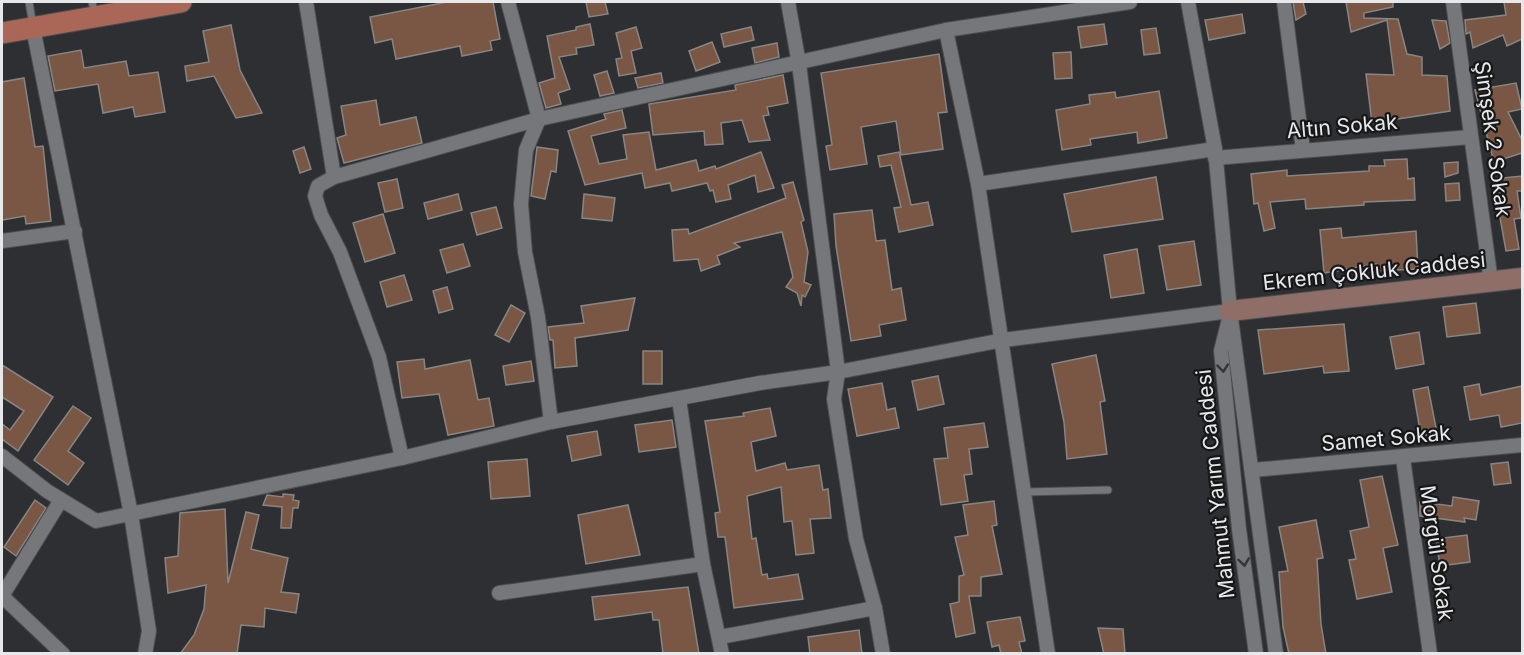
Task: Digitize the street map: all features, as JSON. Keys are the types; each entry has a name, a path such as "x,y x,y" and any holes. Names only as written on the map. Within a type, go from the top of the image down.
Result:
{"main road":[{"path":"2,33 33,28 94,9 182,2"}],"street":[{"path":"306,2 334,177"},
{"path":"508,2 539,118 526,150 521,204 525,252 538,317 551,422"},
{"path":"788,2 799,64 838,372 834,399 856,539 875,608 883,654"},
{"path":"402,458 379,357 315,196 318,186 334,177 539,118 799,64 946,30 1130,2"},
{"name":"Mahmut Yarım Caddesi","path":"1188,2 1215,154 1230,311 1276,654"},
{"path":"1284,2 1304,150"},
{"name":"Şimşek 2 Sokak","path":"1453,2 1491,282"},
{"path":"33,28 131,514 149,631 145,654"},
{"path":"946,30 978,184 1048,654"},
{"name":"Altın Sokak","path":"978,184 1215,154 1304,150 1471,137"},
{"path":"2,241 75,231"},
{"name":"Ekrem Çokluk Caddesi","path":"1230,311 1522,278"},
{"path":"2,456 61,500 96,521 402,458 551,422 760,383 838,372 1002,340 1230,311"},
{"name":"Mahmut Yarım Caddesi","path":"1230,311 1221,351 1239,529 1256,654"},
{"path":"679,399 703,564 722,654"},
{"name":"Samet Sokak","path":"1253,470 1403,458 1522,445"},
{"name":"Morgül Sokak","path":"1403,458 1430,654"},
{"path":"61,500 2,596 63,654"},
{"path":"499,593 703,564"},
{"path":"720,637 875,608"}],"lane":[{"path":"29,2 33,28"},
{"path":"1024,492 1108,490"}],"building":[{"path":"447,2 493,2 500,39 490,41 492,50 462,56 460,46 396,59 392,39 375,43 370,17"},
{"path":"586,2 605,2 608,14 589,17"},
{"path":"1293,2 1303,2 1306,14 1296,20"},
{"path":"1346,2 1393,2 1393,7 1364,13 1364,18 1398,19 1407,54 1422,57 1422,75 1447,76 1450,111 1372,123 1366,74 1394,75 1387,20 1351,32"},
{"path":"1504,2 1522,2 1522,39 1507,46 1503,35 1473,48 1470,32 1466,34 1465,20 1506,15"},
{"path":"1242,14 1245,33 1209,40 1205,20"},
{"path":"1432,20 1446,21 1450,43 1440,49"},
{"path":"590,24 594,45 576,48 577,54 559,57 570,89 558,93 561,104 546,108 539,83 555,78 547,36 576,30 576,27"},
{"path":"1104,24 1107,44 1081,48 1078,27"},
{"path":"231,25 240,70 262,113 236,118 214,76 187,81 185,66 209,62 203,31"},
{"path":"636,27 642,48 631,51 636,73 619,76 616,59 622,58 616,33"},
{"path":"751,27 754,40 724,47 721,34"},
{"path":"1156,28 1160,53 1144,55 1141,30"},
{"path":"712,42 720,62 696,71 689,51"},
{"path":"777,43 779,57 755,63 752,48"},
{"path":"81,50 84,68 126,61 129,76 158,72 165,112 135,117 133,107 103,113 98,84 55,91 48,56"},
{"path":"1071,52 1072,78 1055,79 1053,53"},
{"path":"939,54 947,112 938,113 943,149 901,155 896,121 861,127 867,164 830,170 826,146 832,145 821,73"},
{"path":"607,71 614,93 600,96 594,75"},
{"path":"661,73 663,83 638,88 635,78"},
{"path":"783,75 788,103 767,107 769,115 763,116 770,140 749,142 742,120 721,123 723,144 705,145 704,131 653,135 649,104 736,90 735,85"},
{"path":"24,78 35,147 43,146 51,221 26,224 25,216 2,220 2,82"},
{"path":"1516,83 1522,109 1508,112 1522,140 1522,153 1494,162 1475,90"},
{"path":"1159,91 1167,138 1138,143 1137,132 1090,139 1091,145 1062,150 1056,110 1090,104 1089,95 1115,92 1116,98"},
{"path":"376,100 380,125 416,117 422,143 344,163 337,138 346,135 341,106"},
{"path":"622,110 626,128 591,136 599,164 627,159 623,135 649,132 656,170 696,160 699,171 715,166 716,169 761,152 774,188 758,192 755,175 728,185 731,199 716,202 713,190 710,191 707,183 672,191 670,183 645,188 642,173 585,185 568,131 606,119 604,114"},
{"path":"304,147 311,169 300,173 293,151"},
{"path":"537,147 558,150 556,172 551,171 545,199 531,196"},
{"path":"899,152 911,205 928,202 933,225 899,232 894,208 901,207 891,165 880,167 878,156"},
{"path":"1407,159 1408,179 1414,178 1415,200 1364,202 1364,205 1306,209 1305,199 1270,202 1275,228 1264,231 1258,203 1254,204 1251,174 1287,170 1287,176 1369,171 1369,166 1385,166 1384,160"},
{"path":"1458,162 1458,173 1445,177 1444,163"},
{"path":"1522,176 1522,191 1517,191 1521,218 1514,219 1519,249 1506,251 1493,179"},
{"path":"1156,177 1163,219 1072,232 1064,194"},
{"path":"397,179 403,208 385,212 378,183"},
{"path":"793,182 804,220 801,222 808,252 804,282 811,285 805,297 802,295 801,306 797,293 786,287 793,277 782,232 734,243 740,247 717,256 720,264 701,271 698,259 674,261 672,230 688,229 689,234 786,198 782,185"},
{"path":"1459,183 1460,200 1446,201 1445,184"},
{"path":"458,194 462,210 428,219 424,203"},
{"path":"584,194 615,198 612,221 582,218"},
{"path":"496,207 502,228 477,235 471,213"},
{"path":"872,210 876,241 885,240 892,290 901,288 906,320 879,325 881,336 851,341 836,246 834,214"},
{"path":"383,214 395,253 365,262 353,223"},
{"path":"1341,228 1342,238 1416,231 1418,269 1376,271 1376,264 1324,273 1320,230"},
{"path":"1194,241 1201,285 1167,290 1159,246"},
{"path":"463,244 470,266 447,273 440,250"},
{"path":"1137,249 1144,293 1111,298 1104,255"},
{"path":"404,275 412,300 387,307 380,282"},
{"path":"447,287 453,309 439,313 433,291"},
{"path":"635,298 628,330 575,338 577,366 555,368 553,340 550,340 548,327 584,323 581,306"},
{"path":"1476,303 1480,333 1447,337 1443,307"},
{"path":"511,305 525,313 509,342 495,335"},
{"path":"1344,324 1349,371 1324,373 1323,366 1264,374 1258,330"},
{"path":"1419,332 1424,364 1396,369 1390,337"},
{"path":"643,351 662,351 662,384 643,384"},
{"path":"1096,355 1105,401 1100,402 1107,454 1067,459 1064,422 1052,364"},
{"path":"424,359 425,369 470,360 478,400 489,398 494,426 448,435 439,394 402,398 397,362"},
{"path":"531,361 534,381 506,385 503,366"},
{"path":"2,365 53,397 18,451 2,439 2,424 10,430 24,411 2,397"},
{"path":"938,376 944,404 918,410 912,381"},
{"path":"882,383 887,410 895,408 899,428 857,436 848,389"},
{"path":"1479,384 1481,395 1522,386 1522,423 1501,427 1499,415 1470,420 1464,387"},
{"path":"1428,387 1437,433 1421,436 1413,390"},
{"path":"73,406 91,418 68,451 84,463 68,485 34,460"},
{"path":"770,408 776,436 751,442 756,471 785,463 787,470 819,465 823,490 828,489 831,518 810,519 814,553 796,555 792,521 784,522 781,487 747,496 752,539 756,538 762,575 767,574 768,579 798,574 803,599 734,608 725,537 718,537 715,513 720,512 705,421 744,416 743,413"},
{"path":"672,420 676,447 639,452 635,425"},
{"path":"984,423 988,447 969,449 972,474 964,475 968,501 941,505 934,459 948,458 944,428"},
{"path":"597,431 601,455 572,461 567,436"},
{"path":"527,459 530,496 491,499 488,462"},
{"path":"1508,462 1511,483 1494,485 1491,464"},
{"path":"1382,476 1398,545 1383,548 1392,592 1357,599 1349,560 1356,559 1350,531 1369,527 1360,480"},
{"path":"283,494 294,495 293,500 299,501 298,508 293,508 291,528 281,528 282,507 263,505 267,495 283,497"},
{"path":"1453,497 1479,501 1476,520 1464,518 1465,522 1420,516 1420,502 1452,506"},
{"path":"35,500 46,508 16,556 4,547"},
{"path":"994,501 997,525 992,526 1002,574 981,577 981,596 969,596 975,633 956,637 950,604 959,602 959,576 964,575 955,537 968,535 963,505"},
{"path":"628,505 640,555 586,564 578,515"},
{"path":"225,509 228,583 246,512 259,515 251,549 288,558 281,592 299,594 296,613 265,608 264,627 241,625 237,654 180,654 194,635 204,609 206,585 168,593 165,558 178,556 180,513"},
{"path":"1316,520 1323,558 1317,559 1321,624 1326,654 1289,654 1283,627 1279,572 1288,571 1279,527"},
{"path":"1467,535 1470,562 1440,566 1436,539"},
{"path":"688,587 699,654 663,654 659,620 653,620 652,612 595,620 592,597"},
{"path":"1020,617 1025,641 1019,642 1022,654 1001,654 999,645 992,647 987,622"},
{"path":"1098,628 1123,629 1125,654 1104,654"},
{"path":"859,630 862,654 810,654 808,637"}]}
